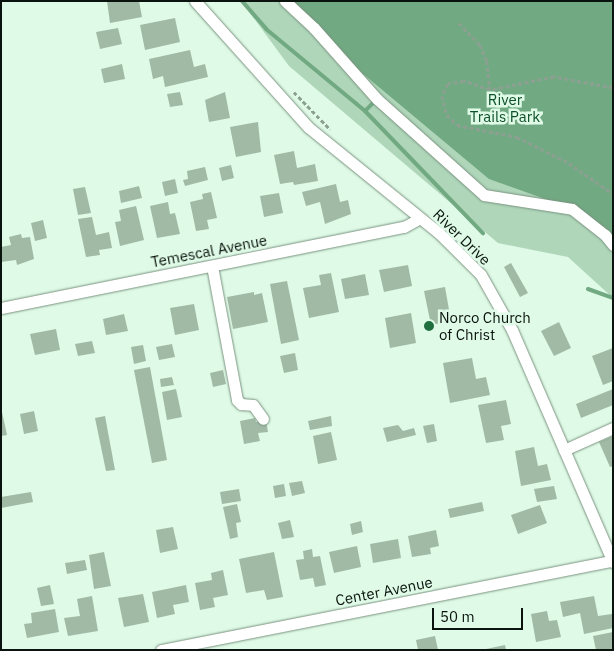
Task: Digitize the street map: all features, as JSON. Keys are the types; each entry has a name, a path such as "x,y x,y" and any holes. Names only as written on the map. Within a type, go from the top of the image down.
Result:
{"street":[{"name":"River Drive","path":"195,1 308,127 420,218 481,275 512,330 612,561"},
{"path":"286,1 314,28 377,100 484,195 572,209 605,235 613,245"},
{"name":"Temescal Avenue","path":"1,308 404,226 420,218"},
{"path":"212,266 227,321 237,400 241,404 253,405 262,418"},
{"path":"564,450 613,428"},
{"name":"Center Avenue","path":"164,649 612,561"}],"path":[{"path":"459,23 480,44 487,62 490,90"},
{"path":"613,88 554,77 490,90 464,81 448,84 442,96 447,115 457,126 516,137 569,163 613,194"},
{"path":"293,91 334,133"}],"green space":[{"name":"River Trails Park","path":"241,1 613,1 613,298 568,257 498,243 289,66"}],"shaded area":[{"name":"River Trails Park","path":"291,1 613,1 613,239 587,214 489,179 362,73"}],"building":[{"path":"107,1 139,1 142,17 110,23"},
{"path":"175,18 180,42 145,50 140,25"},
{"path":"118,28 122,44 100,49 96,32"},
{"path":"190,50 194,67 205,64 208,77 165,87 163,76 153,79 149,59"},
{"path":"122,64 125,79 104,83 101,69"},
{"path":"180,92 183,105 170,107 167,94"},
{"path":"225,92 230,118 209,122 205,100"},
{"path":"258,122 261,152 236,157 230,127"},
{"path":"294,151 297,168 315,164 318,181 294,185 293,182 280,184 274,155"},
{"path":"231,165 234,178 222,181 219,168"},
{"path":"205,167 208,180 185,186 183,180 188,179 187,171"},
{"path":"175,179 178,193 165,196 162,182"},
{"path":"336,184 340,202 348,200 351,214 325,224 320,202 306,206 302,192"},
{"path":"139,186 142,198 121,203 119,191"},
{"path":"85,187 91,213 78,215 73,189"},
{"path":"211,192 217,218 207,220 209,229 196,231 190,202 203,199 202,194"},
{"path":"279,193 283,213 264,217 260,196"},
{"path":"168,202 170,214 175,213 180,234 157,238 150,206"},
{"path":"136,206 144,240 120,246 115,222 121,221 119,210"},
{"path":"92,217 96,235 109,232 112,248 99,250 100,255 86,257 78,219"},
{"path":"43,220 47,238 35,241 31,223"},
{"path":"21,234 22,238 30,237 34,259 17,265 16,260 1,262 1,247 11,245 9,237"},
{"path":"511,263 528,293 520,297 504,267"},
{"path":"408,265 412,286 384,292 379,270"},
{"path":"331,273 339,312 309,318 303,288 321,285 319,275"},
{"path":"365,274 369,295 345,299 341,279"},
{"path":"287,281 299,340 281,344 270,284"},
{"path":"445,287 451,321 431,325 424,291"},
{"path":"254,292 254,295 262,293 268,322 233,329 227,297"},
{"path":"194,304 199,330 175,335 170,308"},
{"path":"411,313 416,343 390,348 385,318"},
{"path":"124,314 128,331 106,335 103,319"},
{"path":"559,322 571,348 554,356 541,331"},
{"path":"56,329 60,350 35,355 30,334"},
{"path":"92,341 95,353 78,356 75,344"},
{"path":"172,344 175,357 159,360 156,347"},
{"path":"143,345 146,361 134,364 131,347"},
{"path":"613,348 613,381 603,385 592,356"},
{"path":"295,353 298,370 284,373 280,356"},
{"path":"472,358 476,379 486,377 490,395 450,403 443,363"},
{"path":"150,367 167,460 152,463 134,370"},
{"path":"223,370 226,384 213,387 210,373"},
{"path":"172,377 174,385 161,387 160,379"},
{"path":"176,389 182,417 167,420 162,392"},
{"path":"613,389 613,405 581,418 576,404"},
{"path":"506,400 511,424 501,426 504,440 486,443 478,405"},
{"path":"34,411 38,431 24,434 20,414"},
{"path":"1,413 7,435 1,436"},
{"path":"105,416 115,470 106,471 95,418"},
{"path":"331,416 332,426 310,430 308,421"},
{"path":"255,418 256,422 266,420 268,432 258,433 260,441 244,444 240,421"},
{"path":"434,424 437,441 427,443 423,426"},
{"path":"398,425 403,431 414,428 416,435 387,442 383,428"},
{"path":"331,432 337,460 318,464 313,436"},
{"path":"613,436 613,466 610,467 599,442"},
{"path":"534,447 538,466 547,464 551,480 521,486 515,451"},
{"path":"302,481 305,493 292,496 289,483"},
{"path":"284,484 286,496 275,498 273,486"},
{"path":"554,486 557,499 537,502 534,489"},
{"path":"239,489 241,501 222,504 220,492"},
{"path":"31,492 33,502 1,508 1,497"},
{"path":"482,502 484,511 450,518 448,509"},
{"path":"237,504 241,522 236,523 238,537 230,539 223,507"},
{"path":"540,505 547,523 518,534 511,515"},
{"path":"290,520 294,537 282,539 278,523"},
{"path":"361,521 363,532 352,535 350,524"},
{"path":"173,527 178,549 160,553 156,530"},
{"path":"436,530 439,546 430,548 431,554 412,557 408,536"},
{"path":"398,539 401,558 373,563 370,544"},
{"path":"357,546 361,567 334,573 329,552"},
{"path":"312,549 313,557 320,556 326,585 315,587 313,578 300,580 296,560 304,559 303,551"},
{"path":"104,552 111,586 94,589 89,555"},
{"path":"274,552 283,597 267,600 264,590 246,593 239,559"},
{"path":"85,560 87,570 67,574 65,563"},
{"path":"223,570 228,595 213,598 215,607 200,610 195,583 212,580 211,573"},
{"path":"50,585 54,604 41,606 37,588"},
{"path":"186,585 189,602 173,605 175,614 157,618 152,592"},
{"path":"143,594 149,622 124,627 118,598"},
{"path":"92,596 98,631 68,636 64,618 80,616 77,599"},
{"path":"594,596 598,616 612,614 613,628 584,634 580,613 563,617 560,602"},
{"path":"55,609 59,632 27,638 24,624 32,623 31,613"},
{"path":"547,611 549,621 557,620 561,637 536,642 531,614"},
{"path":"613,632 613,650 596,650 593,636"},
{"path":"435,636 438,650 418,650 416,640"},
{"path":"505,645 506,650 486,650 486,649"}],"waterway":[{"path":"242,1 266,29 365,111"},
{"path":"375,101 365,111 483,233"},
{"path":"588,289 613,298"}],"place":[{"name":"Norco Church of Christ","path":"429,326"}]}
